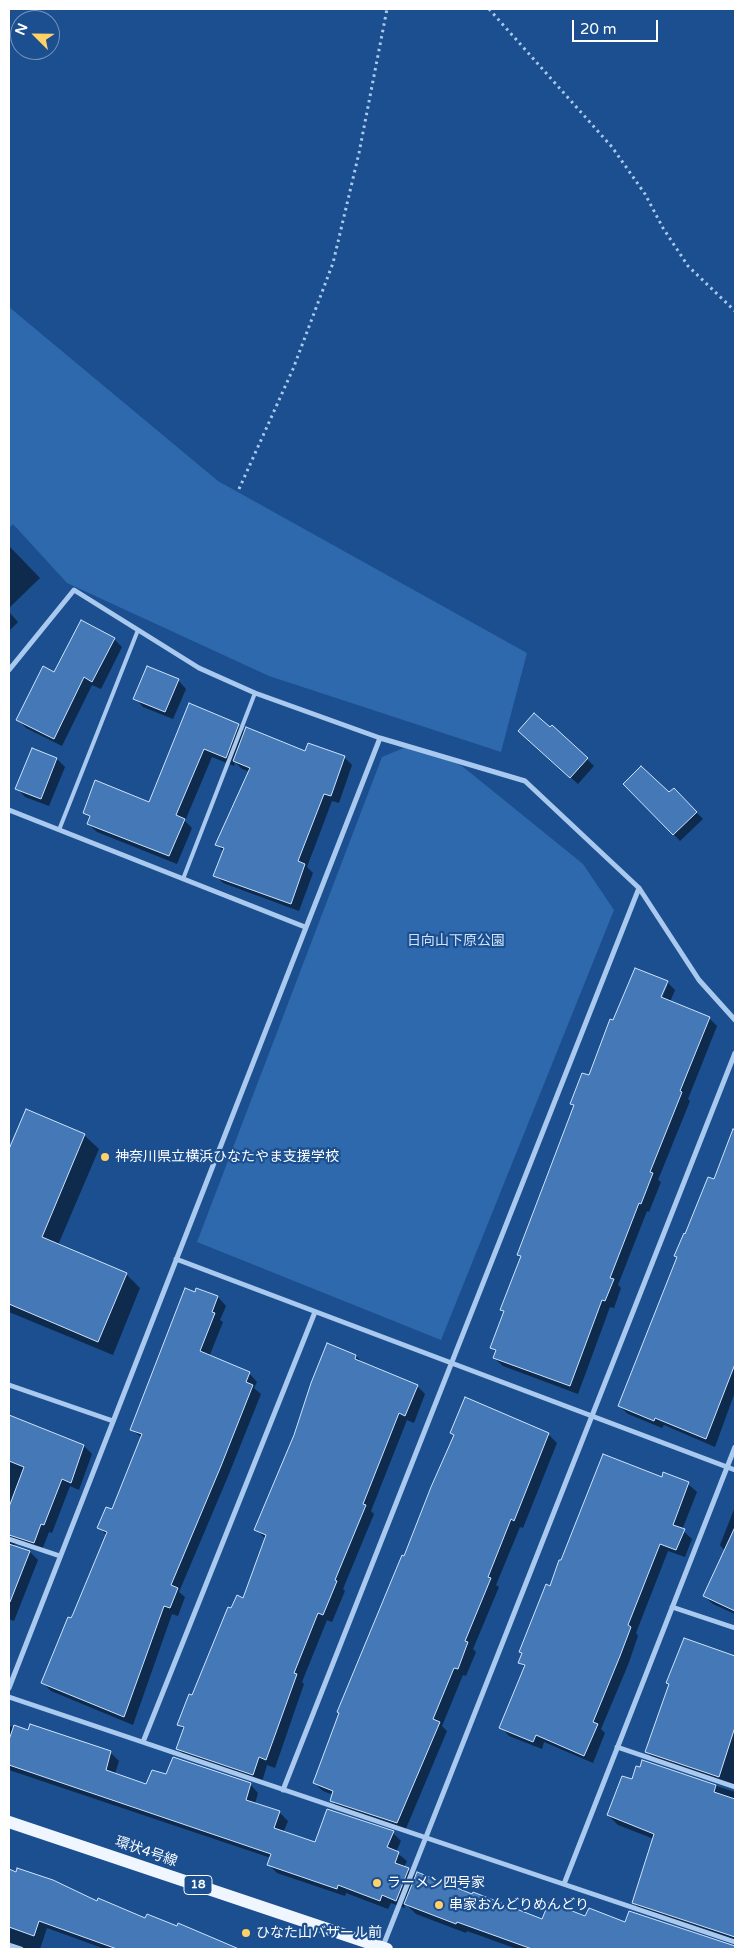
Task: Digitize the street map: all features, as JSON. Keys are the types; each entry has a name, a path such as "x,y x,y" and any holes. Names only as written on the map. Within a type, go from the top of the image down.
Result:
{"main road":[{"name":"環状4号線","path":"9,1822 384,1949"}],"street":[{"path":"9,670 74,590 199,668 255,693 380,738 526,781 639,888 699,980 735,1020"},
{"path":"9,1688 380,738"},
{"path":"9,810 306,927"},
{"path":"283,1790 639,888"},
{"path":"384,1949 735,1053"},
{"path":"176,1259 735,1470"},
{"path":"143,1742 315,1312"},
{"path":"9,1385 113,1421"},
{"path":"564,1884 735,1447"},
{"path":"9,1539 60,1556"},
{"path":"672,1607 735,1628"},
{"path":"9,1697 735,1942"},
{"path":"617,1747 735,1787"},
{"path":"9,1945 21,1949"}],"lane":[{"path":"59,830 138,629"},
{"path":"183,879 255,693"}],"path":[{"path":"239,489 293,368 333,263 359,153 387,9"},
{"path":"489,9 612,147 645,194 663,228 688,266 735,311"}],"green space":[{"path":"9,307 218,481 527,653 501,752 269,676 67,583 13,524 9,528"},
{"name":"日向山下原公園","path":"411,745 462,766 583,864 614,910 441,1340 197,1242 382,757"}],"building":[{"path":"81,620 115,638 92,682 84,677 54,739 16,720 43,666 54,672"},
{"path":"147,666 179,679 165,712 133,699"},
{"path":"189,703 239,724 226,758 204,749 176,815 185,819 169,856 87,824 90,816 83,813 95,780 149,802"},
{"path":"534,713 550,727 552,725 588,758 570,778 518,731"},
{"path":"246,727 305,751 308,743 345,756 331,796 324,794 298,861 305,864 291,904 213,876 224,848 215,845 250,768 233,761"},
{"path":"32,748 57,758 41,799 15,789"},
{"path":"641,766 669,792 674,788 697,812 673,835 623,784"},
{"path":"635,968 668,981 661,997 710,1017 650,1172 653,1173 641,1204 639,1203 610,1278 614,1279 605,1301 602,1300 570,1386 493,1358 496,1350 490,1348 504,1311 500,1310 521,1256 517,1255 574,1105 570,1104 582,1073 589,1075 610,1019 613,1020"},
{"path":"26,1109 85,1134 42,1237 127,1273 98,1342 9,1304 9,1149"},
{"path":"733,1129 735,1130 735,1364 706,1439 655,1418 654,1421 618,1406 677,1257 674,1256 708,1177 714,1179"},
{"path":"185,1288 195,1292 196,1288 218,1296 212,1312 215,1313 200,1351 250,1372 246,1382 253,1385 171,1585 178,1588 170,1608 164,1606 124,1717 41,1683 68,1617 71,1618 73,1614 107,1532 97,1528 106,1507 112,1509 142,1434 130,1430"},
{"path":"327,1343 356,1355 355,1359 418,1385 405,1416 399,1413 363,1504 366,1505 335,1580 337,1581 323,1615 318,1613 294,1673 297,1674 266,1760 259,1757 253,1775 176,1749 184,1727 177,1725 189,1694 192,1695 228,1607 231,1608 237,1595 243,1598 266,1535 254,1530 294,1435 311,1383"},
{"path":"465,1397 549,1433 514,1521 511,1519 488,1577 491,1578 465,1641 468,1642 458,1669 454,1668 433,1719 440,1722 397,1823 330,1801 333,1791 313,1783 339,1713 337,1712 454,1435 450,1433"},
{"path":"9,1415 84,1445 71,1483 62,1479 44,1525 41,1524 34,1543 9,1535 9,1507 24,1467 9,1461"},
{"path":"603,1454 662,1477 663,1472 689,1482 673,1525 685,1529 676,1550 660,1544 628,1625 631,1627 593,1722 598,1724 584,1756 536,1735 533,1742 499,1728 525,1665 518,1663 522,1653 519,1652 546,1584 550,1586"},
{"path":"735,1527 735,1611 703,1596"},
{"path":"9,1544 30,1551 10,1602 9,1602"},
{"path":"684,1638 735,1656 735,1727 719,1777 645,1752 669,1684 666,1683"},
{"path":"30,1724 111,1751 106,1770 146,1784 152,1770 166,1774 173,1757 251,1783 246,1800 280,1811 274,1828 315,1842 327,1809 394,1831 387,1847 399,1852 395,1863 409,1868 396,1901 382,1895 380,1901 338,1885 337,1889 267,1865 271,1854 9,1765 9,1740 14,1725 28,1730"},
{"path":"642,1760 716,1785 714,1792 735,1799 735,1937 632,1903 654,1834 607,1815 622,1776 632,1779 636,1766 640,1767"},
{"path":"17,1868 53,1880 97,1901 98,1898 145,1918 147,1914 177,1926 178,1923 239,1949 117,1949 39,1921 34,1936 9,1927 9,1869 16,1872"},
{"path":"417,1872 542,1919 549,1902 585,1916 589,1908 625,1922 629,1911 735,1946 735,1949 532,1949 457,1922 456,1924 404,1904"}],"place":[{"name":"神奈川県立横浜ひなたやま支援学校","path":"105,1157"},
{"name":"ラーメン四号家","path":"377,1883"},
{"name":"串家おんどりめんどり","path":"439,1905"},
{"name":"ひなた山バザール前","path":"246,1933"}]}
